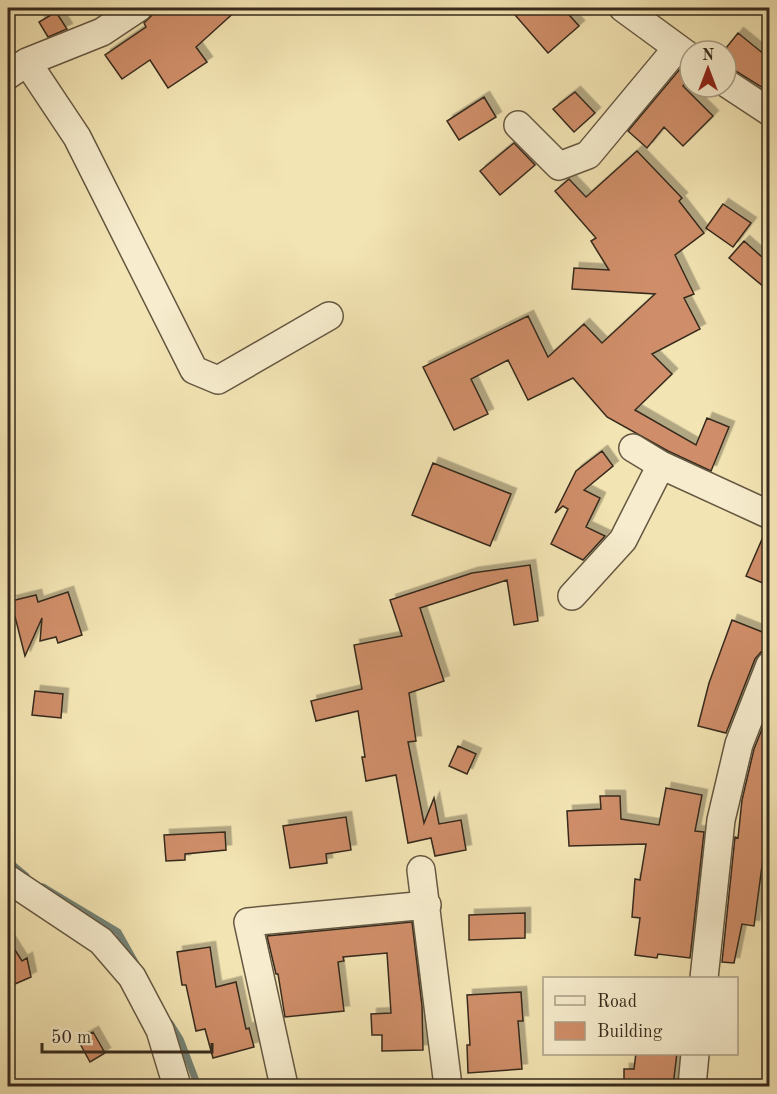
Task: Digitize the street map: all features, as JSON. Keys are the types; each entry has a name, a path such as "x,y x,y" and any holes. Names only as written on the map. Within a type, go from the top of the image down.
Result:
{"street":[{"path":"138,8 102,33 17,69 77,137 194,370 218,380 329,316"},
{"path":"623,8 678,49"},
{"path":"518,125 559,166 588,155 678,59"},
{"path":"738,91 770,112"},
{"path":"633,448 661,465 770,515"},
{"path":"572,596 623,540 661,465"},
{"path":"704,977 721,820 739,744 770,665"},
{"path":"421,870 448,1086"},
{"path":"8,879 101,941 132,977 160,1030 177,1086"},
{"path":"284,1086 248,922 427,905"},
{"path":"692,1086 695,1055"}],"building":[{"path":"154,8 239,8 196,47 207,62 168,88 150,60 122,79 105,55 146,27 144,23 152,15"},
{"path":"509,8 563,8 579,26 548,53"},
{"path":"56,12 67,29 48,37 39,22"},
{"path":"738,33 770,59 770,81 763,88 738,72 738,39 733,39"},
{"path":"678,71 678,99 696,99 713,116 683,146 664,127 647,148 628,131"},
{"path":"575,92 595,113 574,132 553,109"},
{"path":"484,97 496,117 459,140 447,121"},
{"path":"514,143 535,165 500,195 480,171"},
{"path":"637,151 682,198 679,201 704,233 675,255 694,294 684,298 700,329 652,354 672,374 635,410 696,445 707,418 729,427 711,471 668,451 607,417 573,378 528,400 508,360 471,379 488,414 454,430 423,367 528,316 548,357 584,324 602,343 655,294 572,289 574,268 609,270 591,241 596,238 555,191 569,179 586,197"},
{"path":"723,204 751,223 733,247 706,228"},
{"path":"744,241 770,264 770,292 729,258"},
{"path":"602,451 613,466 584,490 600,498 586,527 605,536 583,560 551,544 568,509 563,506 555,513 576,471"},
{"path":"433,463 511,494 490,546 412,515"},
{"path":"766,530 770,530 770,586 746,576"},
{"path":"530,565 538,621 514,625 507,580 420,608 444,681 409,693 416,741 408,742 424,823 434,798 439,824 461,820 466,850 435,856 431,838 408,843 396,775 366,781 358,711 316,721 311,701 362,689 354,645 402,636 390,600 472,573"},
{"path":"68,592 82,635 58,643 56,637 40,641 42,618 25,656 11,601 36,595 38,602"},
{"path":"732,620 770,635 770,650 761,652 755,659 726,733 698,726 709,683"},
{"path":"35,691 63,694 61,718 32,715"},
{"path":"770,709 770,779 763,817 770,818 770,851 764,851 754,926 742,924 734,963 722,962 735,837 738,838 742,800 754,749"},
{"path":"458,746 476,754 467,774 449,766"},
{"path":"666,788 702,795 695,831 704,832 690,958 658,954 657,958 635,955 640,918 632,917 635,879 640,880 646,844 569,846 567,811 601,809 600,796 620,796 621,819 659,825"},
{"path":"346,817 351,850 326,854 327,863 290,868 283,826"},
{"path":"225,832 226,850 185,854 185,860 166,861 164,835"},
{"path":"525,913 525,938 469,940 469,915"},
{"path":"412,922 422,1006 423,1050 382,1051 382,1035 372,1035 371,1014 391,1013 387,953 343,957 344,961 338,962 344,1011 285,1017 278,974 276,974 267,936"},
{"path":"8,939 22,961 27,958 31,977 8,987"},
{"path":"210,947 216,987 236,982 246,1029 249,1028 254,1047 213,1058 205,1029 196,1031 186,985 182,985 177,952"},
{"path":"521,992 523,1021 518,1021 522,1069 468,1073 467,1045 470,1045 467,995"},
{"path":"93,1032 105,1053 90,1062 78,1040"},
{"path":"636,1055 677,1055 673,1086 624,1086 624,1069 634,1069"}],"waterway":[{"path":"8,861 26,876"},
{"path":"43,887 118,932 136,964"},
{"path":"170,1023 180,1039 198,1086"}]}
